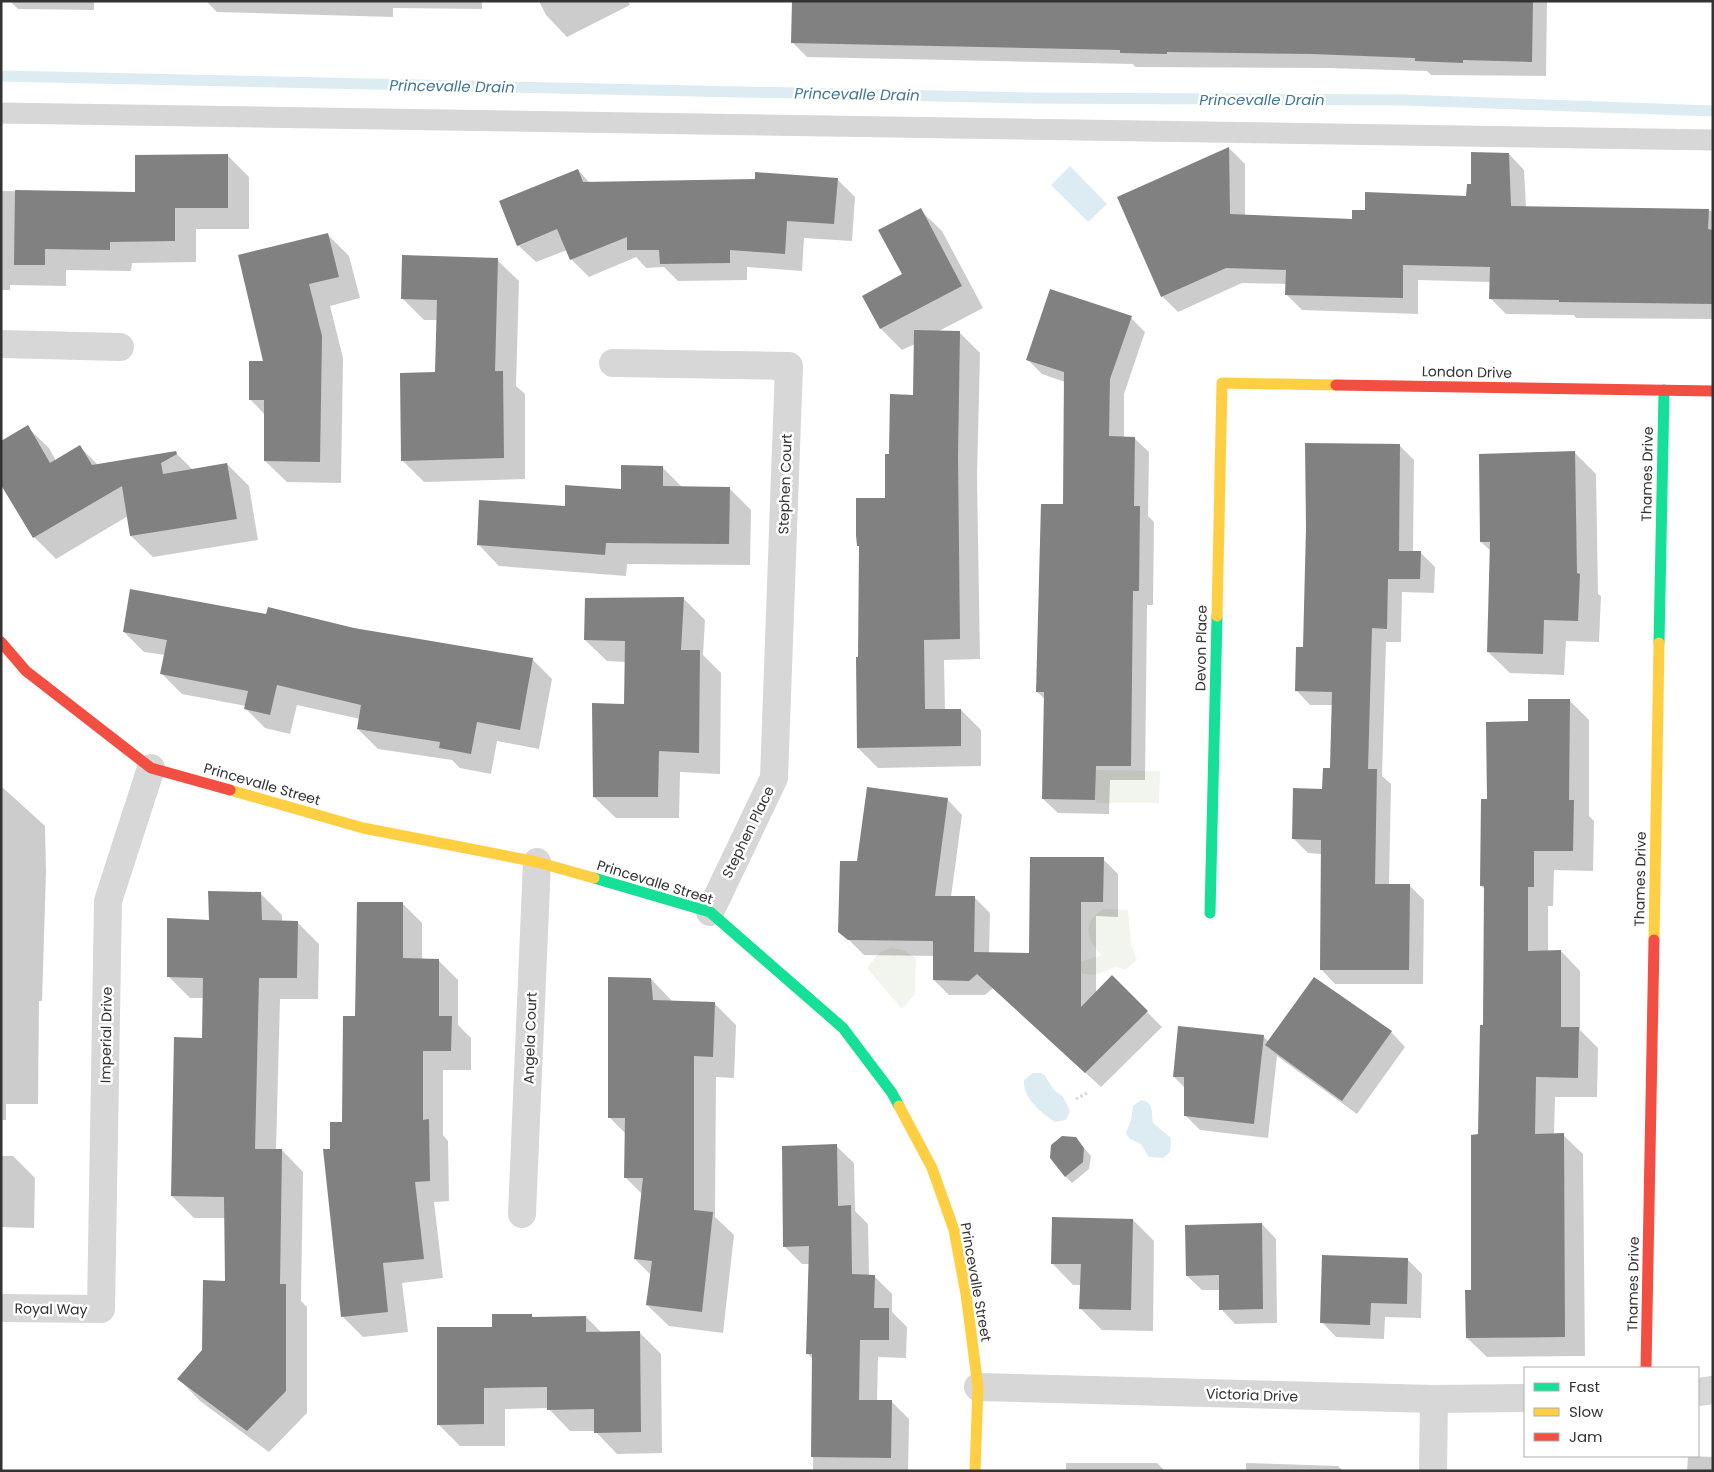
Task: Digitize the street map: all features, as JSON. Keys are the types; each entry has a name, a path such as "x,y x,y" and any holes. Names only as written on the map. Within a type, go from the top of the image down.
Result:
{"street":[{"path":"1,344 120,347"},
{"name":"Stephen Court","path":"613,363 789,366 774,778"},
{"name":"London Drive","path":"1222,383 1713,391"},
{"name":"Devon Place","path":"1210,913 1222,383"},
{"name":"Thames Drive","path":"1646,1367 1664,390"},
{"name":"Princevalle Street","path":"1,642 26,671 151,768 363,828 537,862 710,912 843,1028 892,1093 932,1168 954,1230 966,1294 978,1387 975,1471"},
{"name":"Imperial Drive","path":"101,1310 108,901 151,768"},
{"name":"Stephen Place","path":"710,912 774,778"},
{"name":"Angela Court","path":"522,1214 537,862"},
{"name":"Royal Way","path":"1,1308 101,1310"},
{"name":"Victoria Drive","path":"978,1387 1434,1399 1524,1398"},
{"path":"1699,1392 1713,1390"},
{"path":"1433,1471 1434,1399"}],"lane":[{"path":"1,113 1713,140"}],"path":[{"path":"1076,1099 1087,1093"}],"shaded area":[{"path":"1070,166 1107,204 1088,222 1051,185"},
{"path":"1096,770 1160,771 1159,803 1096,803"},
{"path":"1103,909 1128,910 1131,945 1137,960 1125,970 1114,968 1093,974 1076,971 1074,964 1102,955 1092,943 1089,929 1092,918"},
{"path":"891,948 903,950 916,958 915,994 902,1009 867,968 879,953"},
{"path":"1033,1073 1041,1073 1045,1076 1054,1090 1063,1097 1070,1111 1066,1120 1055,1122 1044,1114 1029,1098 1024,1086 1024,1080"},
{"path":"1141,1100 1150,1106 1153,1123 1171,1138 1170,1152 1163,1158 1149,1157 1141,1144 1130,1139 1126,1133 1131,1120 1133,1106"}],"building":[{"path":"792,1 1533,1 1532,62 1463,60 1463,63 1415,61 1415,58 1312,54 1167,52 1167,54 1120,53 1120,50 791,43"},
{"path":"1229,147 1230,214 1352,219 1352,210 1365,210 1365,192 1466,196 1467,184 1471,184 1471,152 1509,153 1511,206 1709,209 1708,229 1713,230 1713,304 1489,299 1490,267 1403,265 1403,298 1285,295 1286,270 1226,268 1161,297 1117,197"},
{"path":"228,154 228,208 175,208 175,241 110,242 110,250 45,249 45,265 14,265 15,190 135,192 135,155"},
{"path":"578,169 583,182 755,179 755,172 838,178 834,224 787,221 785,254 730,250 730,263 660,264 659,250 627,250 627,237 570,260 557,229 517,246 499,201"},
{"path":"921,208 962,286 880,329 862,296 902,274 878,230"},
{"path":"328,233 339,277 309,284 322,336 320,462 264,461 264,400 249,400 249,361 263,361 238,255"},
{"path":"402,255 498,258 495,371 503,371 504,458 401,461 400,373 435,372 437,300 401,299"},
{"path":"1050,289 1132,316 1110,379 1109,436 1135,437 1134,506 1140,506 1139,591 1133,591 1131,766 1096,766 1095,800 1042,799 1044,692 1036,692 1041,504 1063,504 1064,372 1026,360"},
{"path":"914,330 960,331 958,456 960,639 924,640 925,709 961,709 961,746 857,748 856,657 858,657 859,546 857,546 856,535 856,498 885,498 885,454 889,454 890,394 913,395"},
{"path":"28,425 50,463 80,445 92,465 176,451 177,454 161,463 163,474 227,463 237,519 130,536 122,486 33,538 1,485 1,441"},
{"path":"1305,443 1400,444 1399,551 1421,551 1420,579 1388,579 1387,629 1372,628 1368,769 1377,769 1375,884 1410,884 1409,970 1320,970 1321,840 1292,839 1293,788 1322,789 1323,768 1330,768 1332,692 1295,691 1296,647 1303,647 1306,528"},
{"path":"1575,451 1577,573 1580,574 1578,621 1544,620 1543,654 1487,652 1490,542 1480,542 1479,454"},
{"path":"621,465 663,466 663,486 730,487 729,544 606,543 605,555 477,545 479,500 565,506 565,485 621,489"},
{"path":"130,589 266,614 268,607 354,628 533,658 520,730 477,722 471,754 439,748 440,742 357,729 361,705 277,685 270,715 244,709 248,691 160,674 167,640 123,632"},
{"path":"684,597 681,650 700,650 699,753 659,751 658,797 593,797 592,703 624,704 625,641 584,640 585,598"},
{"path":"1528,699 1570,699 1569,800 1574,800 1573,851 1534,851 1534,887 1528,887 1528,951 1561,950 1561,1027 1579,1027 1578,1078 1536,1077 1535,1134 1564,1133 1565,1337 1466,1338 1465,1290 1471,1290 1471,1135 1478,1134 1480,1025 1483,1025 1484,886 1480,886 1481,799 1487,799 1486,722 1528,721"},
{"path":"867,787 948,798 935,896 975,896 974,952 1029,953 1030,857 1104,857 1103,902 1081,902 1081,1007 1112,975 1148,1011 1085,1073 977,974 969,981 933,980 933,941 848,940 838,932 840,861 857,861"},
{"path":"208,891 261,892 262,920 298,921 297,978 259,978 255,1149 282,1149 280,1284 286,1284 286,1391 247,1431 177,1379 202,1350 203,1280 225,1281 224,1197 171,1196 174,1037 202,1038 203,978 167,977 167,918 209,920"},
{"path":"357,902 403,902 403,958 439,959 439,1016 452,1016 451,1051 423,1051 423,1120 429,1119 430,1181 415,1182 424,1259 383,1263 388,1312 341,1317 323,1149 330,1149 330,1122 342,1122 343,1016 355,1016"},
{"path":"608,977 651,978 653,1000 715,1002 713,1057 694,1056 694,1210 713,1212 702,1312 646,1305 652,1261 634,1259 643,1178 624,1178 625,1118 608,1118"},
{"path":"1314,977 1392,1031 1342,1101 1265,1045"},
{"path":"1178,1026 1264,1035 1254,1124 1184,1116 1184,1077 1173,1077"},
{"path":"1062,1136 1076,1137 1084,1148 1083,1162 1065,1177 1050,1158 1051,1145"},
{"path":"837,1144 838,1206 851,1205 852,1274 875,1275 874,1308 889,1308 889,1340 860,1340 859,1400 892,1400 891,1458 811,1457 812,1354 806,1354 809,1246 783,1247 782,1146"},
{"path":"1052,1217 1133,1219 1131,1310 1079,1309 1081,1264 1051,1264"},
{"path":"1262,1223 1263,1309 1219,1310 1219,1275 1186,1276 1185,1225"},
{"path":"1322,1255 1408,1258 1407,1304 1371,1303 1370,1325 1320,1323"},
{"path":"492,1314 532,1314 532,1317 586,1316 586,1332 640,1331 641,1432 594,1433 594,1409 547,1410 547,1387 484,1388 484,1424 437,1425 437,1327 492,1327"}],"waterway":[{"name":"Princevalle Drain","path":"1,76 1026,98 1403,100 1713,111"}],"traffic: fast":[{"path":"1659,643 1664,390"},
{"path":"1210,913 1217,616"},
{"path":"594,878 710,912 843,1028 892,1093 899,1106"}],"traffic: slow":[{"path":"1217,616 1222,383 1336,385"},
{"path":"1654,940 1659,643"},
{"path":"230,790 363,828 537,862 594,878"},
{"path":"899,1106 932,1168 954,1230 966,1294 978,1387 975,1471"}],"traffic: jam":[{"path":"1336,385 1713,391"},
{"path":"1,642 26,671 151,768 230,790"},
{"path":"1646,1367 1654,940"}]}
